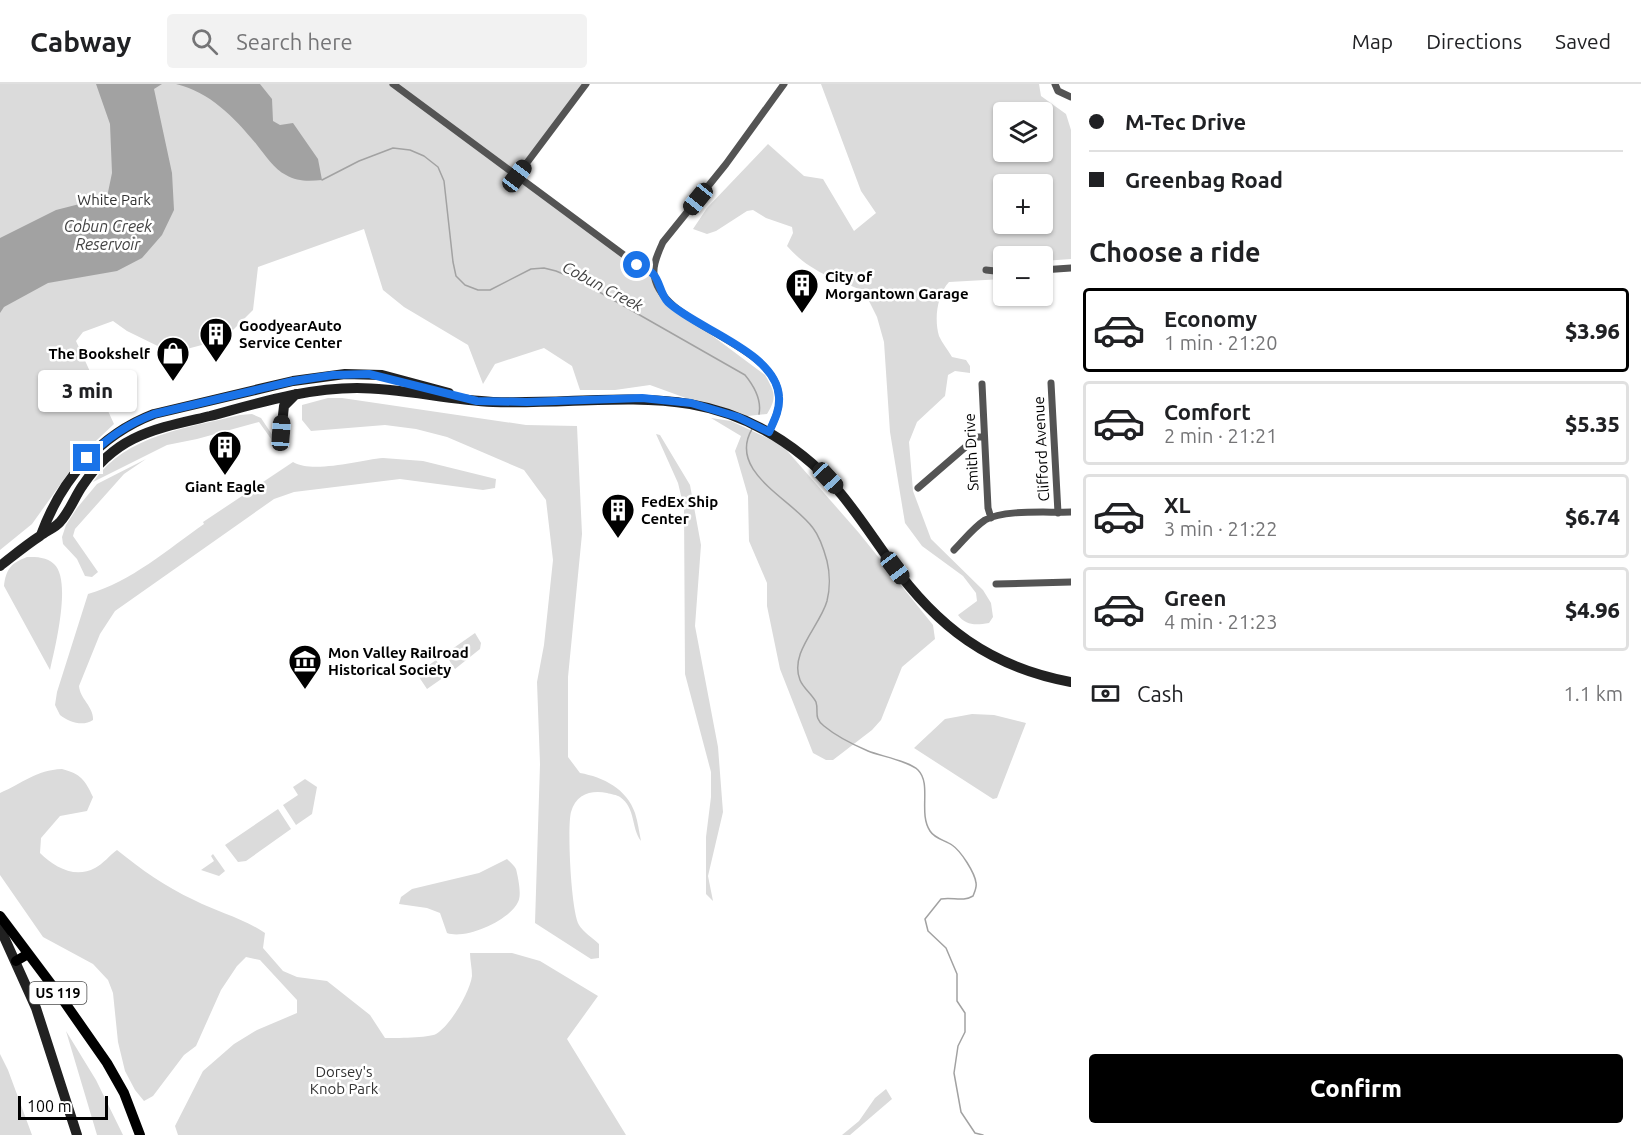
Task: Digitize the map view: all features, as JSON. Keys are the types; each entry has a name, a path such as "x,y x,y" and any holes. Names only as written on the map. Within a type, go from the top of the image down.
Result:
{"main road":[{"path":"40,535 65,486 87,458 113,434 137,420 154,414 293,381 355,374 382,375 477,401"},
{"path":"0,566 58,524 83,484 103,461 132,439 157,429 297,393 356,388 477,401 527,402 627,398 670,400 715,409 752,423 802,454 836,487 918,598 949,628 972,644 1011,665 1043,676 1071,682"},
{"path":"281,433 284,406 297,393"},
{"name":"US 119","path":"0,916 113,1071 140,1135"},
{"path":"0,928 16,961 47,1040 77,1135"},
{"path":"16,961 28,954"}],"street":[{"path":"393,84 637,265 654,274"},
{"path":"517,176 586,84"},
{"path":"769,432 778,408 779,397 777,384 772,375 742,350 667,302 654,274 663,242 726,164 784,84"},
{"path":"1055,84 1058,91 1071,98"},
{"path":"1053,269 1071,268"},
{"path":"986,270 993,271"},
{"name":"Clifford Avenue","path":"1051,383 1058,513"},
{"name":"Smith Drive","path":"982,384 988,508 991,518"},
{"path":"918,488 977,437 984,437"},
{"path":"954,550 977,527 991,518 1006,514 1071,512"},
{"path":"996,584 1071,582"}],"green space":[{"name":"White Park","path":"0,84 586,84 517,176 654,274 667,302 765,375 774,394 773,403 767,414 738,417 650,385 615,390 580,390 572,366 544,348 495,364 483,384 468,345 404,307 383,290 364,229 258,267 253,310 224,339 172,353 127,331 113,321 83,332 76,341 114,424 82,454 32,524 0,550"},
{"path":"821,84 1039,84 1041,96 1049,102 993,102 993,162 1053,162 1053,105 1066,114 1071,130 1071,259 1053,260 1053,246 993,246 993,280 949,282 938,308 939,336 952,357 966,360 970,366 970,373 955,371 948,375 945,396 917,422 909,442 913,491 931,539 983,590 991,603 993,617 989,623 972,624 964,621 958,615 977,601 976,593 963,576 922,546 905,523 890,432 884,342 877,317 864,291 822,273 804,262 787,246 793,233 792,227 766,218 753,210 747,211 716,231 707,234 693,229 707,208 768,144 804,176 823,179 854,231 876,213 861,191"},
{"path":"328,398 342,398 526,425 577,426 582,534 568,677 568,757 580,773 605,781 626,797 635,813 641,841 629,807 619,796 601,792 590,793 580,797 573,806 569,834 570,869 576,917 579,925 599,944 599,958 591,959 535,923 540,764 537,682 544,645 553,560 546,500 524,470 447,437 416,429 385,425 311,431 302,420 302,405"},
{"path":"252,414 261,418 275,439 274,443 259,422 167,445 93,482 107,466 140,443 179,429"},
{"path":"711,418 731,421 782,445 859,533 933,625 935,639 902,667 881,720 872,730 833,760 826,760 813,753 780,669 767,606 767,583 749,541 748,496 735,451 741,436"},
{"path":"656,434 660,435 690,485 701,545 695,626 718,747 723,812 708,876 713,901 706,894 706,837 711,797 711,772 685,674 684,508 678,483"},
{"path":"383,458 423,461 496,479 495,488 483,490 400,479 294,492 274,499 115,611 100,634 79,686 93,715 93,720 76,723 60,715 55,705 57,692 88,594 119,582 149,564 204,524 203,522 293,462 312,467 324,467"},
{"path":"146,459 124,474 75,529 73,536 98,572 92,577 85,576 77,559 63,544 62,537 66,525 97,484"},
{"path":"27,557 42,558 54,564 62,584 61,615 50,670 4,586 10,567"},
{"path":"475,633 481,643 480,649 455,669 445,654"},
{"path":"436,660 447,675 427,689 417,674"},
{"path":"972,714 994,715 1026,723 997,798 993,799 914,748 945,719"},
{"name":"Dorsey's Knob Park","path":"62,769 82,779 93,797 87,811 60,816 41,838 40,853 46,858 65,870 80,872 98,866 117,850 144,871 173,889 265,933 263,948 283,971 297,977 327,981 370,1015 385,1038 412,1038 436,1034 447,1024 470,983 472,976 470,953 512,953 540,961 598,996 567,1039 626,1135 178,1135 175,1126 203,1071 234,1044 257,1030 297,1013 297,1000 260,960 246,957 221,990 196,1046 184,1055 153,1096 144,1101 125,1071 118,1042 113,993 108,980 93,964 43,937 0,875 0,793 37,774"},
{"path":"305,779 317,787 312,814 296,825 283,805 298,795 293,787"},
{"path":"278,809 291,829 246,861 238,862 225,845"},
{"path":"213,854 225,871 219,876 201,870 214,861 211,856"},
{"path":"507,859 516,869 519,899 513,909 487,927 465,934 447,933 440,913 427,908 399,904 401,897 412,889 479,873"},
{"path":"66,1031 96,1080 123,1135 97,1135"},
{"path":"0,1054 8,1070 32,1135 0,1135"},
{"path":"886,1089 892,1099 850,1135 842,1135 859,1121 875,1098"}],"water":[{"name":"Cobun Creek Reservoir","path":"96,84 162,84 154,89 172,173 174,210 162,235 142,258 117,271 48,283 4,307 0,313 0,238 56,210 107,197 112,173 110,124"},
{"path":"176,84 260,84 272,99 273,121 280,125 293,123 318,159 322,180 299,180 282,172 270,162 240,125 221,107 200,93"}],"waterway":[{"name":"Cobun Creek","path":"322,180 359,161 393,148 410,150 424,156 438,167 444,181 453,262 456,276 465,285 478,290 490,290 531,269 544,268 580,281 745,375 756,393 760,408 759,414"},
{"name":"Cobun Creek","path":"752,429 747,444 748,459 755,472 813,528 820,539 827,561 829,571 827,601 802,650 798,670 801,683 816,702 819,720 829,730 851,743 908,764 918,770 924,783 925,816 930,831 956,848 967,862 975,879 976,886 973,896 965,899 941,899 925,919 928,931 946,948 957,974 957,1001 965,1013 965,1032 958,1046 954,1073 961,1112 975,1133 983,1135"}],"place":[{"name":"City of Morgantown Garage","path":"802,314"},
{"name":"GoodyearAuto Service Center","path":"216,363"},
{"name":"The Bookshelf","path":"173,382"},
{"name":"Giant Eagle","path":"225,476"},
{"name":"FedEx Ship Center","path":"618,539"},
{"name":"Mon Valley Railroad Historical Society","path":"305,690"}],"route":[{"path":"87,458 113,434 137,420 179,406 293,381 321,376 355,374 382,375 477,401 527,402 620,398 670,400 715,409 769,432 778,408 779,397 777,384 772,375 742,350 667,302 654,274 637,265"}]}
